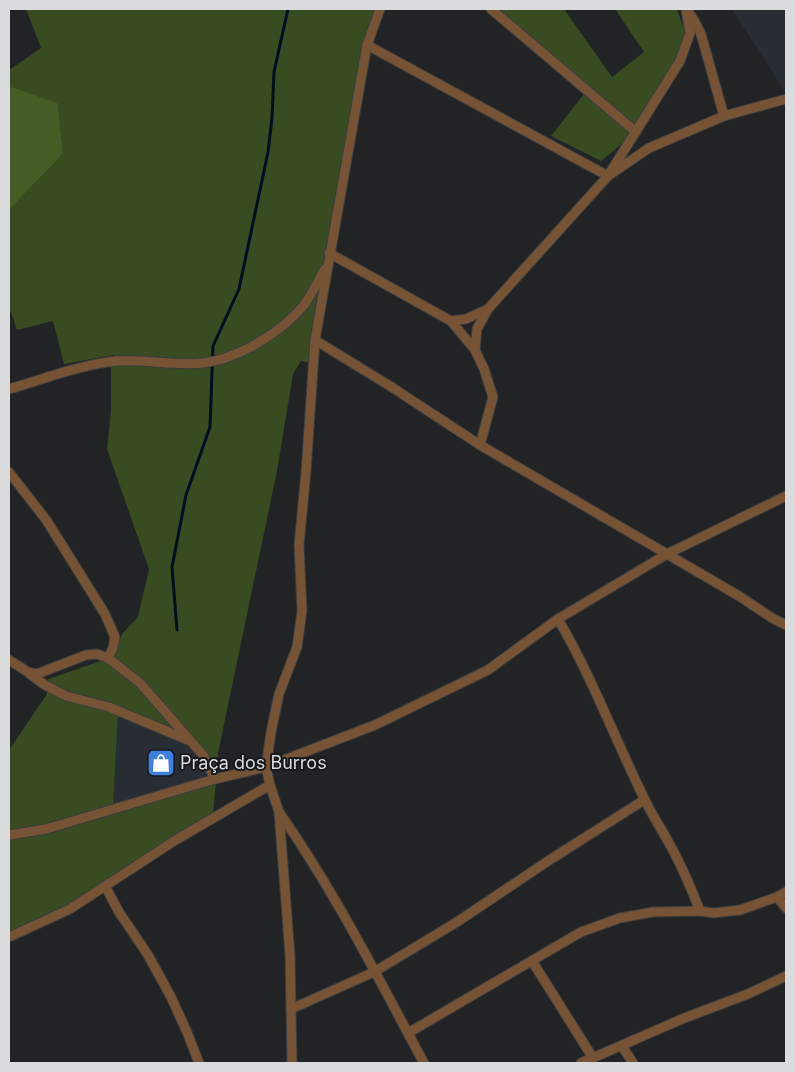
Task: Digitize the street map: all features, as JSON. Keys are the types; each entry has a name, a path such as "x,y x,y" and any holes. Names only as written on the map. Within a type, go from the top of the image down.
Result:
{"street":[{"path":"292,1063 290,955 279,812 266,767 279,694 297,647 302,611 299,545 315,340 366,45 380,9"},
{"path":"491,9 636,132"},
{"path":"475,350 477,328 488,309 608,176 680,61 690,33 686,9"},
{"path":"686,9 695,22 700,34 724,116"},
{"path":"366,45 608,176"},
{"path":"608,176 649,148 724,116 786,100"},
{"path":"329,253 451,321 475,350 484,369 493,397 480,444"},
{"path":"9,389 94,365 116,361 202,363 226,358 252,346 277,331 303,305 327,264"},
{"path":"451,321 466,319 488,309"},
{"path":"315,340 480,444 786,625"},
{"path":"9,472 47,521 105,614 114,637 113,648 108,658"},
{"path":"9,835 46,829 216,779 266,767 375,725 488,670 558,619 667,554 786,496"},
{"path":"558,619 574,646 606,712 614,738 644,800 671,846 700,911"},
{"path":"28,672 37,674 86,655 97,654 108,658 140,683 203,755 216,779"},
{"path":"9,660 66,696 109,707 189,740"},
{"path":"9,937 70,909 174,841 270,785"},
{"path":"291,1009 374,972 457,922 644,800"},
{"path":"279,812 302,845 342,911 424,1063"},
{"path":"105,886 171,997 199,1063"},
{"path":"408,1033 581,932 620,918 652,912 700,911 714,913 740,910 786,892"},
{"path":"777,897 786,908"},
{"path":"532,961 593,1058"},
{"path":"582,1063 682,1019 748,994 786,976"},
{"path":"622,1046 633,1063"}],"shaded area":[{"path":"732,9 786,9 786,92 785,92"},
{"name":"Praça dos Burros","path":"117,710 189,740 215,779 113,809"}],"green space":[{"path":"26,9 380,9 367,45 313,364 301,361 293,374 277,471 218,753 213,818 105,886 9,937 9,750 47,694 46,680 109,658 123,633 138,617 149,569 107,449 111,411 111,368 114,355 64,364 53,321 17,330 11,312 9,313 9,210 63,154 58,103 9,86 9,70 41,48","holes":["118,711 189,740 215,779 113,809"]},
{"path":"491,9 564,9 612,77 644,52 615,9 677,9 685,32 680,50 636,132 601,161 551,136 587,90"},
{"path":"9,86 58,103 63,154 9,210"}],"waterway":[{"path":"177,630 172,567 186,495 210,427 213,346 239,289 268,152 274,72 288,9"}],"place":[{"name":"Praça dos Burros","path":"161,763"}]}
